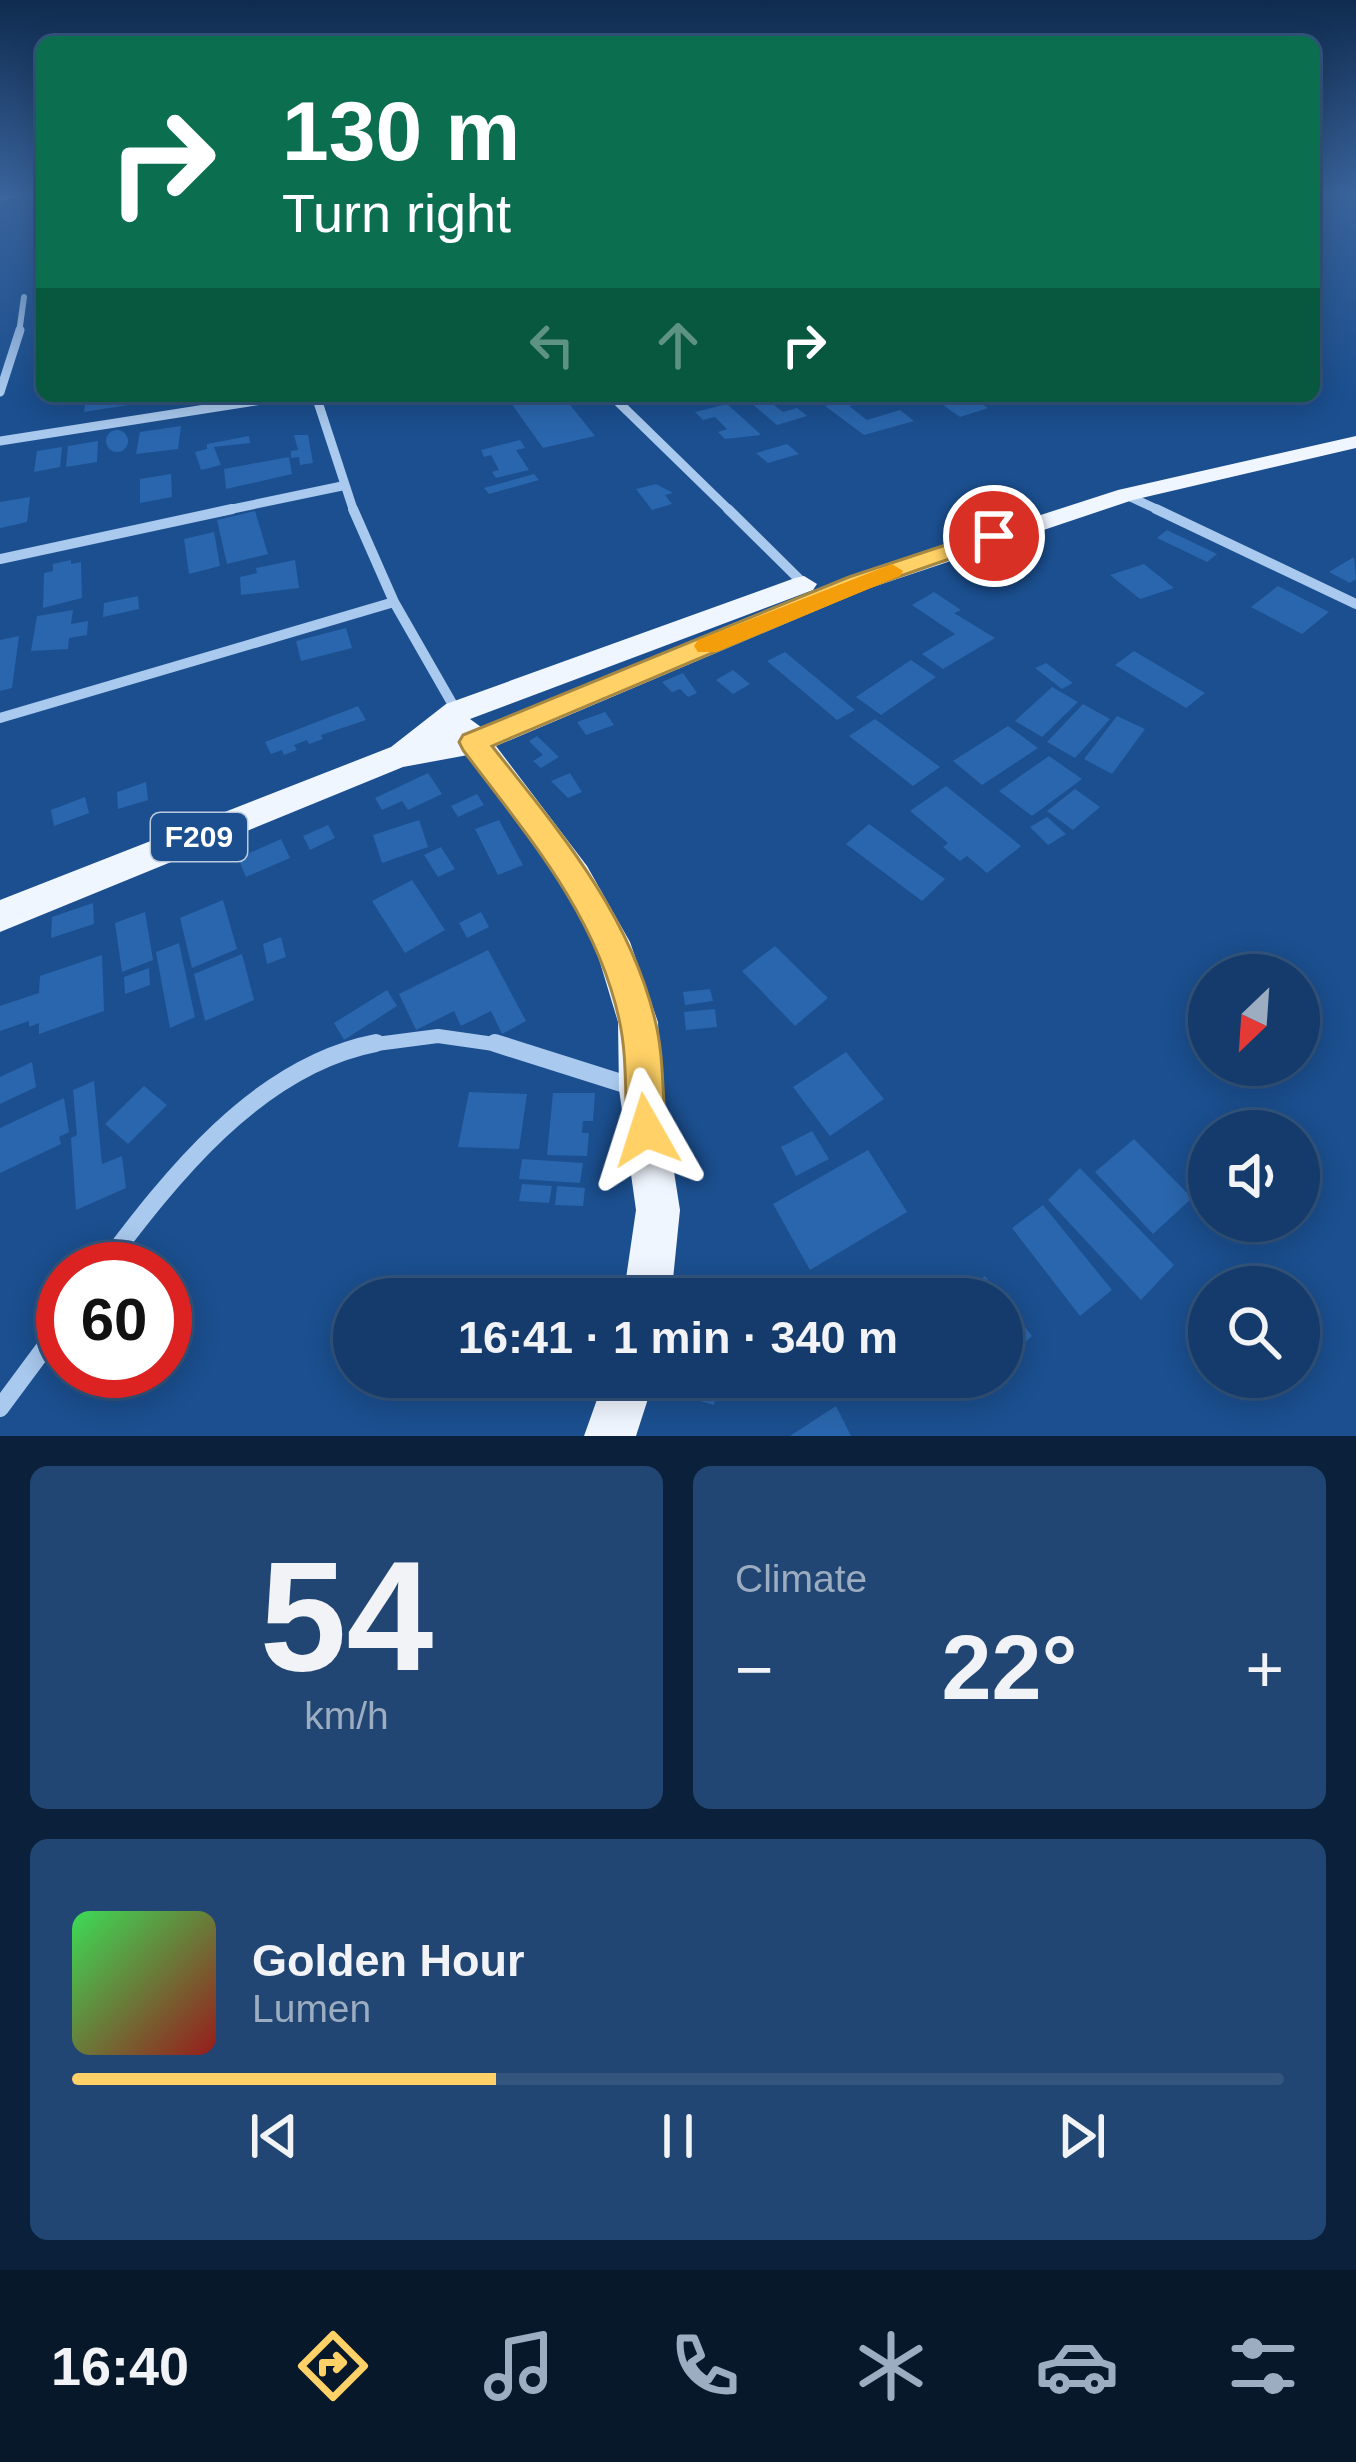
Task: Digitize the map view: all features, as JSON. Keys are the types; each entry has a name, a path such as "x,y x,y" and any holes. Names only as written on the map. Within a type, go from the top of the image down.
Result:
{"main road":[{"name":"F209","path":"0,916 398,756 804,584 1016,506 1114,477 1356,426"},
{"name":"F209","path":"465,727 858,583 1126,495 1356,442"},
{"path":"465,727 575,876 612,942 638,1022 640,1090 658,1210 650,1278"},
{"path":"610,1436 623,1398"}],"street":[{"path":"0,392 24,297"},
{"path":"22,318 36,317"},
{"path":"0,441 250,402"},
{"path":"318,402 342,486 394,602 465,727"},
{"path":"618,402 804,584"},
{"path":"0,559 342,486"},
{"path":"1126,495 1356,604"},
{"path":"0,718 394,602"},
{"path":"124,1242 210,1137 280,1086 355,1048 410,1037 457,1039 581,1067 640,1090"},
{"path":"0,1408 36,1359"}],"building":[{"path":"85,402 128,402 128,405 84,412"},
{"path":"510,402 568,402 595,436 543,448"},
{"path":"750,402 770,402 783,412 797,408 807,416 777,425"},
{"path":"856,402 849,406 867,420 900,410 914,421 864,435 825,406"},
{"path":"979,402 988,408 960,417 943,405"},
{"path":"727,404 761,435 725,439 718,432 727,429 715,417 703,420 695,412"},
{"path":"181,426 178,449 136,454 140,432"},
{"path":"117,430 128,441 117,452 106,441"},
{"path":"294,435 308,435 313,463 300,465 299,457 291,458 291,451 298,450"},
{"path":"249,436 250,443 214,447 221,465 201,470 195,452 207,449 207,444"},
{"path":"520,440 525,448 516,450 529,470 496,478 492,472 499,470 491,455 484,457 481,450"},
{"path":"98,441 97,462 66,467 68,446"},
{"path":"787,444 799,454 768,463 756,453"},
{"path":"62,447 60,467 34,472 37,451"},
{"path":"289,457 292,474 226,489 224,469"},
{"path":"171,474 172,497 140,503 140,479"},
{"path":"534,474 539,480 489,494 484,488"},
{"path":"656,484 673,493 665,495 672,504 652,510 636,489"},
{"path":"30,497 27,522 0,528 0,502"},
{"path":"255,511 268,554 227,564 217,520"},
{"path":"1167,530 1217,554 1207,562 1157,538"},
{"path":"214,532 220,566 189,574 184,539"},
{"path":"1354,557 1356,579 1350,583 1329,572"},
{"path":"71,560 71,564 81,562 82,598 43,608 44,573 53,571 53,564"},
{"path":"295,560 299,588 241,595 240,577 257,573 256,568"},
{"path":"1144,564 1174,588 1140,599 1110,575"},
{"path":"1278,586 1329,612 1302,634 1251,607"},
{"path":"934,592 961,610 954,613 995,638 943,669 922,654 955,634 912,605"},
{"path":"138,596 139,609 103,617 104,603"},
{"path":"73,610 71,624 88,621 87,635 69,638 68,649 31,651 37,616"},
{"path":"346,628 352,648 301,661 296,641"},
{"path":"19,636 12,688 0,691 0,640"},
{"path":"1134,651 1205,693 1186,708 1115,665"},
{"path":"785,652 855,710 837,720 767,661"},
{"path":"911,660 936,677 881,715 856,697"},
{"path":"1046,663 1073,683 1062,689 1035,668"},
{"path":"733,670 750,684 733,694 716,680"},
{"path":"683,673 697,693 688,697 680,689 672,692 662,682"},
{"path":"1052,687 1078,702 1042,737 1015,721"},
{"path":"1083,704 1110,719 1075,758 1047,742"},
{"path":"358,706 366,720 321,735 323,739 309,744 307,740 294,745 297,750 271,754 265,742"},
{"path":"605,712 614,725 586,735 577,722"},
{"path":"1117,716 1145,729 1112,774 1084,759"},
{"path":"875,719 940,767 913,786 849,736"},
{"path":"1008,726 1038,748 982,785 953,761"},
{"path":"537,736 559,757 541,768 533,761 543,755 529,741"},
{"path":"1049,756 1082,779 1032,816 999,791"},
{"path":"428,773 442,794 408,810 402,801 382,810 375,798"},
{"path":"570,773 582,792 568,798 551,781"},
{"path":"146,782 148,800 118,809 117,792"},
{"path":"946,786 1021,846 987,873 967,856 960,861 943,847 948,843 910,811"},
{"path":"1075,789 1100,807 1073,830 1047,811"},
{"path":"477,794 484,805 458,817 451,806"},
{"path":"85,797 89,813 54,826 51,810"},
{"path":"1047,817 1066,834 1048,845 1030,827"},
{"path":"419,820 428,847 382,863 373,835"},
{"path":"499,820 523,865 498,875 475,829"},
{"path":"869,824 945,879 922,901 846,844"},
{"path":"328,825 335,838 310,850 303,836"},
{"path":"281,839 290,858 246,877 238,858"},
{"path":"441,847 455,869 438,877 424,855"},
{"path":"412,880 445,930 405,953 372,901"},
{"path":"223,900 237,949 192,968 180,918"},
{"path":"93,903 94,924 51,938 52,917"},
{"path":"145,912 153,960 122,972 115,923"},
{"path":"481,912 489,927 467,938 459,923"},
{"path":"281,937 286,957 267,964 263,944"},
{"path":"179,943 195,1017 170,1028 156,952"},
{"path":"775,946 828,998 795,1026 742,971"},
{"path":"488,950 526,1021 502,1034 491,1011 461,1026 454,1011 416,1030 399,994"},
{"path":"242,954 254,1000 205,1021 194,974"},
{"path":"102,955 104,1011 39,1034 39,1023 29,1027 29,1021 0,1031 0,1006 39,993 40,976"},
{"path":"149,968 150,985 125,994 124,977"},
{"path":"710,989 713,1001 685,1005 683,992"},
{"path":"387,990 397,1006 344,1040 334,1023"},
{"path":"715,1009 717,1027 686,1030 684,1012"},
{"path":"846,1052 884,1099 830,1136 793,1087"},
{"path":"32,1062 36,1087 0,1104 0,1077"},
{"path":"94,1081 102,1164 122,1156 126,1188 76,1210 73,1090"},
{"path":"144,1086 167,1105 128,1144 105,1124"},
{"path":"469,1092 527,1094 519,1149 458,1147"},
{"path":"553,1093 595,1093 593,1121 583,1121 582,1133 589,1133 587,1156 547,1155"},
{"path":"64,1098 69,1132 59,1137 61,1144 0,1173 0,1128"},
{"path":"812,1131 829,1159 796,1176 781,1147"},
{"path":"1134,1139 1188,1194 1188,1202 1153,1234 1095,1172"},
{"path":"868,1150 907,1212 810,1270 773,1204"},
{"path":"522,1159 583,1163 580,1183 519,1179"},
{"path":"1080,1168 1174,1265 1141,1300 1048,1200"},
{"path":"522,1184 552,1186 549,1203 519,1201"},
{"path":"557,1186 585,1188 583,1206 555,1205"},
{"path":"1043,1205 1112,1290 1080,1316 1012,1228"},
{"path":"689,1398 715,1398 714,1405"},
{"path":"836,1406 851,1436 790,1436"}],"slow traffic":[{"path":"707,646 892,571"}],"route":[{"path":"646,1130 638,1022 612,942 575,876 473,742 858,583 994,536"}]}
